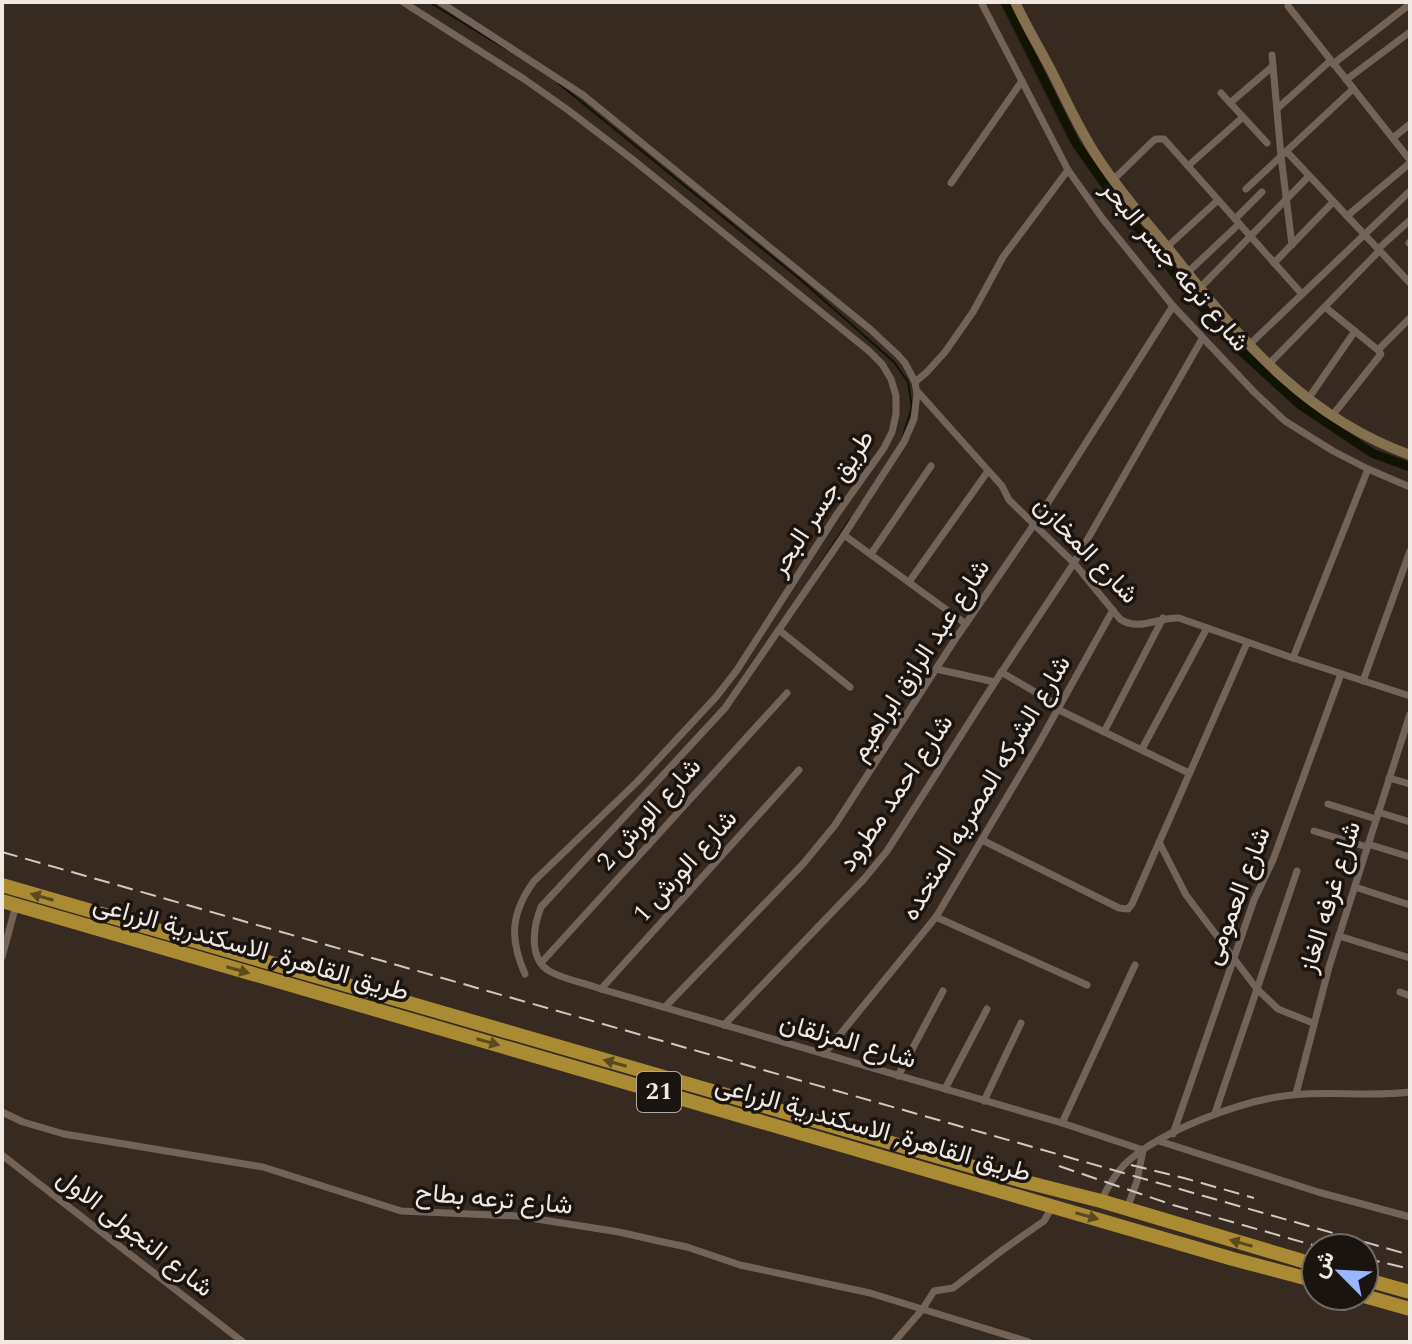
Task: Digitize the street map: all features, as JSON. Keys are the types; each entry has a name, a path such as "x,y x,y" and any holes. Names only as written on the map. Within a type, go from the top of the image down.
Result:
{"highway":[{"name":"طريق القاهرة, الاسكندرية الزراعى","path":"2,885 1300,1260"},
{"name":"طريق القاهرة, الاسكندرية الزراعى","path":"9,903 1300,1276"},
{"path":"1380,1284 1410,1292"},
{"path":"1380,1301 1410,1309"}],"street":[{"name":"طريق جسر البحر","path":"403,2 524,79 644,168 858,342 882,364 896,396 896,414 888,440 737,670 637,782 534,881 525,894 514,925 514,942 525,974"},
{"path":"440,2 583,95 870,329 898,355 911,372 916,386"},
{"name":"شارع ترعه جسر البحر","path":"981,2 1068,170 1102,218 1202,339 1285,421 1333,451 1410,487"},
{"name":"شارع ترعه جسر البحر","path":"1015,2 1083,133 1113,180 1249,345 1268,365 1332,416 1374,441 1410,455"},
{"path":"1278,108 1331,63 1410,4"},
{"path":"1288,6 1410,162 1347,216"},
{"path":"1346,80 1410,32"},
{"path":"1272,55 1292,245"},
{"path":"1230,103 1273,66"},
{"path":"951,183 1022,81"},
{"path":"1246,189 1353,89"},
{"path":"1221,93 1267,143"},
{"path":"1188,166 1243,117"},
{"path":"1393,138 1410,124"},
{"path":"1113,180 1153,141 1160,138 1167,141 1301,293"},
{"path":"1284,154 1410,282"},
{"path":"916,386 945,352 973,312 996,266 1068,170"},
{"path":"1200,288 1309,176"},
{"path":"1249,345 1410,191"},
{"path":"1187,273 1262,192"},
{"path":"1167,247 1218,200"},
{"path":"1274,263 1333,202"},
{"path":"1268,365 1410,220"},
{"name":"شارع عبد الرازق ابراهيم","path":"665,1007 826,837 1035,523 1173,306"},
{"path":"1325,307 1379,351"},
{"path":"1332,416 1379,357 1379,351 1410,318"},
{"path":"858,342 870,329"},
{"path":"1308,399 1355,331"},
{"name":"شارع احمد مطرود","path":"724,1025 882,858 1074,563 1202,339"},
{"name":"طريق جسر البحر","path":"542,965 534,934 541,907 725,708 844,535 910,431 916,407 916,386"},
{"name":"شارع المخازن","path":"916,386 1002,486 1009,500 1074,563 1126,623 1142,625 1163,618 1179,618 1410,696"},
{"path":"871,554 931,466"},
{"path":"1293,658 1368,469"},
{"path":"909,582 988,471"},
{"path":"844,535 966,624"},
{"path":"1363,681 1410,551"},
{"name":"شارع الشركه المصريه المتحده","path":"824,1054 936,917 1113,610"},
{"path":"1104,732 1163,618"},
{"path":"1142,749 1207,628"},
{"path":"779,630 850,687"},
{"path":"982,840 1119,908 1128,909 1247,643"},
{"path":"936,669 995,682"},
{"path":"1001,672 1104,732 1189,773"},
{"name":"شارع العمومى","path":"1173,1134 1254,900 1273,860 1341,674"},
{"name":"شارع الورش 2","path":"542,965 787,693"},
{"name":"شارع غرفه الغاز","path":"1296,1094 1339,936 1410,714"},
{"name":"شارع الورش 1","path":"601,989 799,770"},
{"path":"1389,778 1410,784"},
{"path":"1328,804 1410,822"},
{"path":"1314,831 1410,857"},
{"path":"1159,842 1186,895 1257,989 1278,1009 1313,1023"},
{"path":"1215,1113 1297,871"},
{"path":"1355,887 1410,905"},
{"path":"2,957 9,903"},
{"path":"936,917 1087,985"},
{"path":"1339,936 1410,958"},
{"name":"شارع المزلقان","path":"542,965 553,973 601,989 1062,1123 1143,1150"},
{"path":"1062,1123 1135,965"},
{"path":"898,1076 943,991"},
{"path":"1400,992 1410,996"},
{"path":"945,1089 987,1009"},
{"path":"984,1101 1021,1023"},
{"path":"1101,1201 1118,1172 1143,1150 1215,1113 1296,1094 1410,1092"},
{"name":"شارع ترعه بطاح","path":"2,1112 23,1122 64,1134 263,1167 401,1211 505,1214 619,1232 687,1247 754,1269 870,1293 1029,1342"},
{"path":"1159,1141 1318,1192 1410,1217"},
{"path":"1126,1210 1137,1181 1143,1150"},
{"name":"شارع النجولى الاول","path":"2,1155 243,1342"},
{"path":"894,1342 934,1291 953,1288 1044,1221 1052,1205"}],"waterway":[{"path":"429,2 506,49"},
{"path":"1005,2 1075,142 1122,209 1232,343 1299,404 1372,453 1410,467"},
{"path":"558,83 801,280 894,362 908,382 912,407 903,436"},
{"path":"816,570 850,519"}],"railway":[{"path":"2,852 1410,1255"},
{"path":"1131,1165 1254,1198"},
{"path":"1059,1166 1173,1205 1300,1241"},
{"path":"1380,1262 1410,1269"}]}
